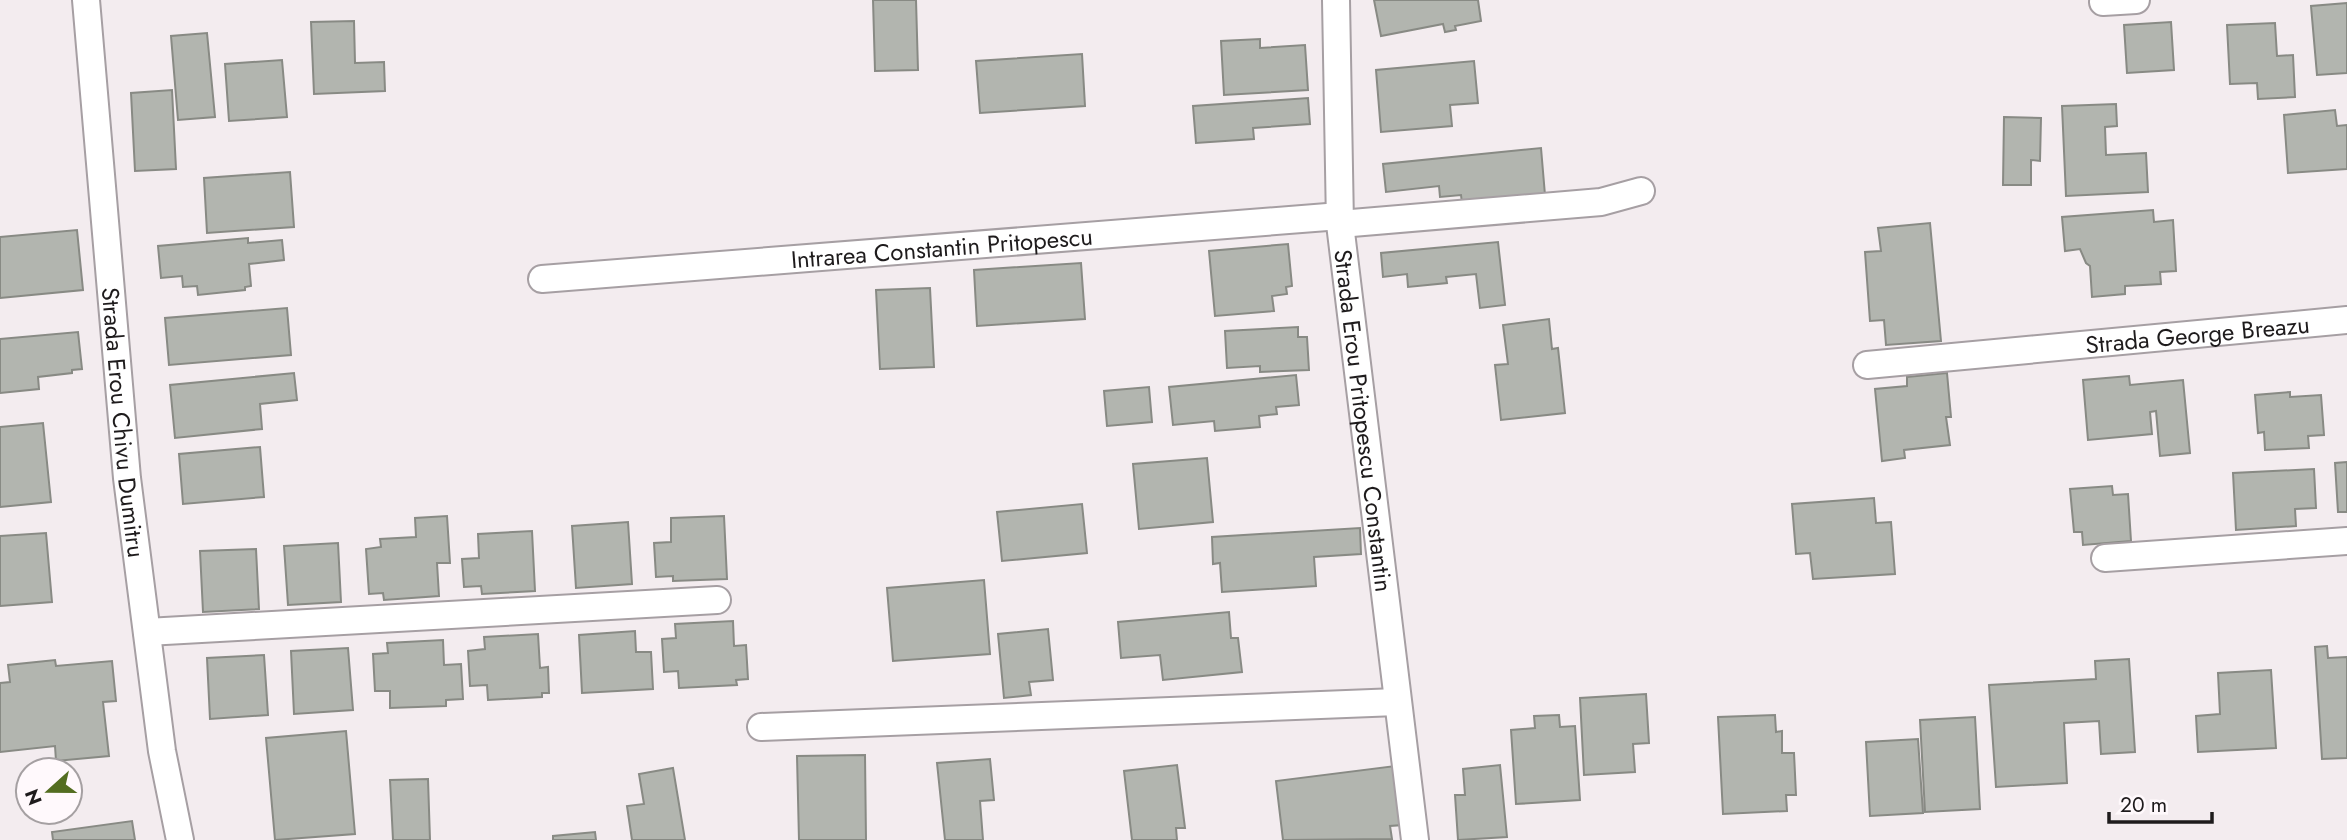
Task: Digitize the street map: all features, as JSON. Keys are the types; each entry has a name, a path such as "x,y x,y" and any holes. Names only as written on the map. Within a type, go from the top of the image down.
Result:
{"street":[{"name":"Strada Erou Chivu Dumitru","path":"86,0 127,478 162,751 180,840"},
{"name":"Strada Erou Pritopescu Constantin","path":"1336,0 1340,220 1415,840"},
{"path":"2103,2 2136,0"},
{"name":"Intrarea Constantin Pritopescu","path":"542,279 1601,202 1641,191"},
{"name":"Strada George Breazu","path":"1867,365 2347,320"},
{"path":"2105,558 2347,541"},
{"path":"147,632 717,600"},
{"path":"761,727 1398,702"}],"building":[{"path":"873,0 916,0 918,70 875,71"},
{"path":"1374,0 1478,0 1481,21 1455,26 1456,30 1445,32 1443,24 1381,36"},
{"path":"2347,3 2347,73 2317,75 2311,6"},
{"path":"354,21 355,63 384,62 385,91 314,94 311,22"},
{"path":"2171,22 2174,70 2127,73 2124,25"},
{"path":"2275,23 2277,56 2293,55 2295,97 2258,99 2257,83 2230,84 2227,25"},
{"path":"207,33 215,117 178,120 171,36"},
{"path":"1260,39 1260,48 1305,45 1308,90 1224,95 1221,41"},
{"path":"1082,54 1085,106 980,113 976,61"},
{"path":"282,60 287,117 229,121 225,64"},
{"path":"1474,61 1478,103 1450,105 1452,126 1381,132 1376,70"},
{"path":"172,90 176,169 135,171 131,93"},
{"path":"1308,98 1310,124 1253,128 1254,139 1196,143 1193,106"},
{"path":"2116,104 2117,126 2105,127 2106,155 2146,153 2148,192 2066,196 2062,106"},
{"path":"2335,110 2337,126 2347,125 2347,169 2288,173 2284,115"},
{"path":"2004,117 2041,118 2040,161 2031,160 2031,185 2003,185"},
{"path":"1541,148 1545,195 1462,203 1461,195 1440,197 1439,186 1386,192 1383,164"},
{"path":"290,172 294,227 207,233 204,178"},
{"path":"2153,210 2154,222 2173,220 2176,271 2160,272 2161,284 2125,286 2125,294 2092,297 2090,266 2080,249 2065,251 2062,217"},
{"path":"1930,223 1941,341 1886,345 1884,320 1870,321 1865,252 1881,251 1878,228"},
{"path":"77,230 83,290 0,298 0,237"},
{"path":"248,238 248,243 282,240 284,260 249,264 251,286 245,287 245,290 198,295 197,286 183,287 182,276 161,278 158,246"},
{"path":"1498,242 1505,305 1480,308 1476,274 1446,277 1447,283 1408,287 1407,274 1383,277 1381,253"},
{"path":"1288,244 1292,286 1286,287 1287,294 1272,296 1274,311 1215,316 1209,251"},
{"path":"1081,263 1085,319 977,326 974,270"},
{"path":"930,288 934,367 880,369 876,290"},
{"path":"287,308 291,355 169,365 165,318"},
{"path":"1549,319 1552,349 1558,348 1565,413 1501,420 1495,365 1508,364 1503,325"},
{"path":"1298,327 1298,337 1307,337 1309,370 1260,372 1260,366 1227,368 1225,331"},
{"path":"78,332 82,369 72,370 72,373 38,377 39,389 0,393 0,339"},
{"path":"294,373 297,400 260,404 262,429 175,438 170,385"},
{"path":"1947,373 1951,417 1946,417 1950,445 1904,450 1905,458 1882,461 1875,389 1907,386 1907,377"},
{"path":"1296,375 1299,405 1276,407 1277,414 1259,416 1260,427 1215,431 1214,421 1173,425 1169,387"},
{"path":"2129,376 2130,385 2183,380 2190,453 2160,456 2156,411 2150,412 2152,434 2088,440 2083,380"},
{"path":"1149,387 1152,422 1107,426 1104,391"},
{"path":"2290,392 2290,397 2321,395 2324,435 2308,436 2309,448 2265,450 2264,432 2258,433 2255,395"},
{"path":"43,423 51,502 0,507 0,427"},
{"path":"260,447 264,497 183,504 179,454"},
{"path":"1207,458 1213,522 1139,529 1133,464"},
{"path":"2347,462 2347,512 2338,512 2335,463"},
{"path":"2314,469 2316,508 2295,509 2296,526 2236,530 2233,473"},
{"path":"2112,486 2113,495 2128,494 2131,541 2083,545 2082,532 2074,532 2070,489"},
{"path":"1874,498 1876,523 1891,522 1895,574 1813,579 1810,553 1796,554 1792,504"},
{"path":"1082,504 1087,553 1002,561 997,512"},
{"path":"447,516 450,563 437,563 439,596 384,600 383,593 369,594 366,549 381,547 380,539 416,537 415,518"},
{"path":"724,516 727,579 673,581 673,576 656,577 654,543 671,542 671,518"},
{"path":"628,522 632,584 576,588 572,526"},
{"path":"1360,528 1361,554 1314,557 1316,586 1222,592 1220,563 1213,564 1212,537"},
{"path":"532,531 535,591 482,594 481,586 464,587 462,559 479,558 478,534"},
{"path":"46,533 52,602 0,606 0,536"},
{"path":"338,543 341,602 288,605 284,546"},
{"path":"256,549 259,609 203,612 200,551"},
{"path":"984,580 990,654 893,661 887,588"},
{"path":"1229,612 1231,638 1238,638 1242,672 1163,680 1160,655 1121,658 1118,622"},
{"path":"733,621 734,646 746,645 748,679 736,680 737,685 679,688 678,671 664,672 662,639 676,638 675,624"},
{"path":"1048,629 1053,680 1029,682 1031,695 1004,698 998,634"},
{"path":"635,631 636,652 651,652 653,689 582,693 579,635"},
{"path":"538,634 540,668 548,667 549,693 542,693 542,697 488,700 487,685 470,686 468,651 485,649 484,637"},
{"path":"443,640 444,665 461,664 463,699 446,700 446,706 390,708 390,691 375,691 373,654 388,653 387,643"},
{"path":"2327,646 2328,658 2347,657 2347,758 2322,759 2315,647"},
{"path":"348,648 353,710 294,714 291,651"},
{"path":"264,655 268,715 210,719 207,658"},
{"path":"2129,659 2135,752 2101,754 2099,721 2064,723 2067,783 1996,787 1989,685 2096,679 2095,661"},
{"path":"55,660 56,666 112,661 116,701 103,702 109,756 84,758 84,756 56,756 55,746 0,752 0,683 10,682 8,665"},
{"path":"2271,670 2276,748 2198,752 2196,716 2220,714 2218,673"},
{"path":"1646,694 1649,743 1633,744 1635,772 1584,775 1580,698"},
{"path":"1559,715 1560,727 1575,726 1580,800 1516,804 1511,730 1535,728 1534,716"},
{"path":"1775,715 1776,732 1782,731 1782,753 1794,753 1796,795 1786,795 1787,811 1723,814 1718,717"},
{"path":"1975,717 1980,809 1925,812 1920,720"},
{"path":"346,731 355,834 275,840 266,738"},
{"path":"1918,739 1923,813 1870,816 1866,742"},
{"path":"865,755 866,840 799,840 797,756"},
{"path":"990,759 994,800 980,801 983,840 945,840 937,763"},
{"path":"1177,765 1185,828 1176,828 1177,840 1132,840 1124,771"},
{"path":"1500,765 1507,837 1458,840 1455,795 1465,795 1463,769"},
{"path":"1395,766 1403,825 1390,826 1392,839 1283,840 1276,781"},
{"path":"673,768 685,840 632,840 627,806 644,804 639,774"},
{"path":"428,779 430,840 393,840 390,780"},
{"path":"132,821 135,840 53,840 52,832"},
{"path":"595,832 596,840 553,840 553,836"}]}
